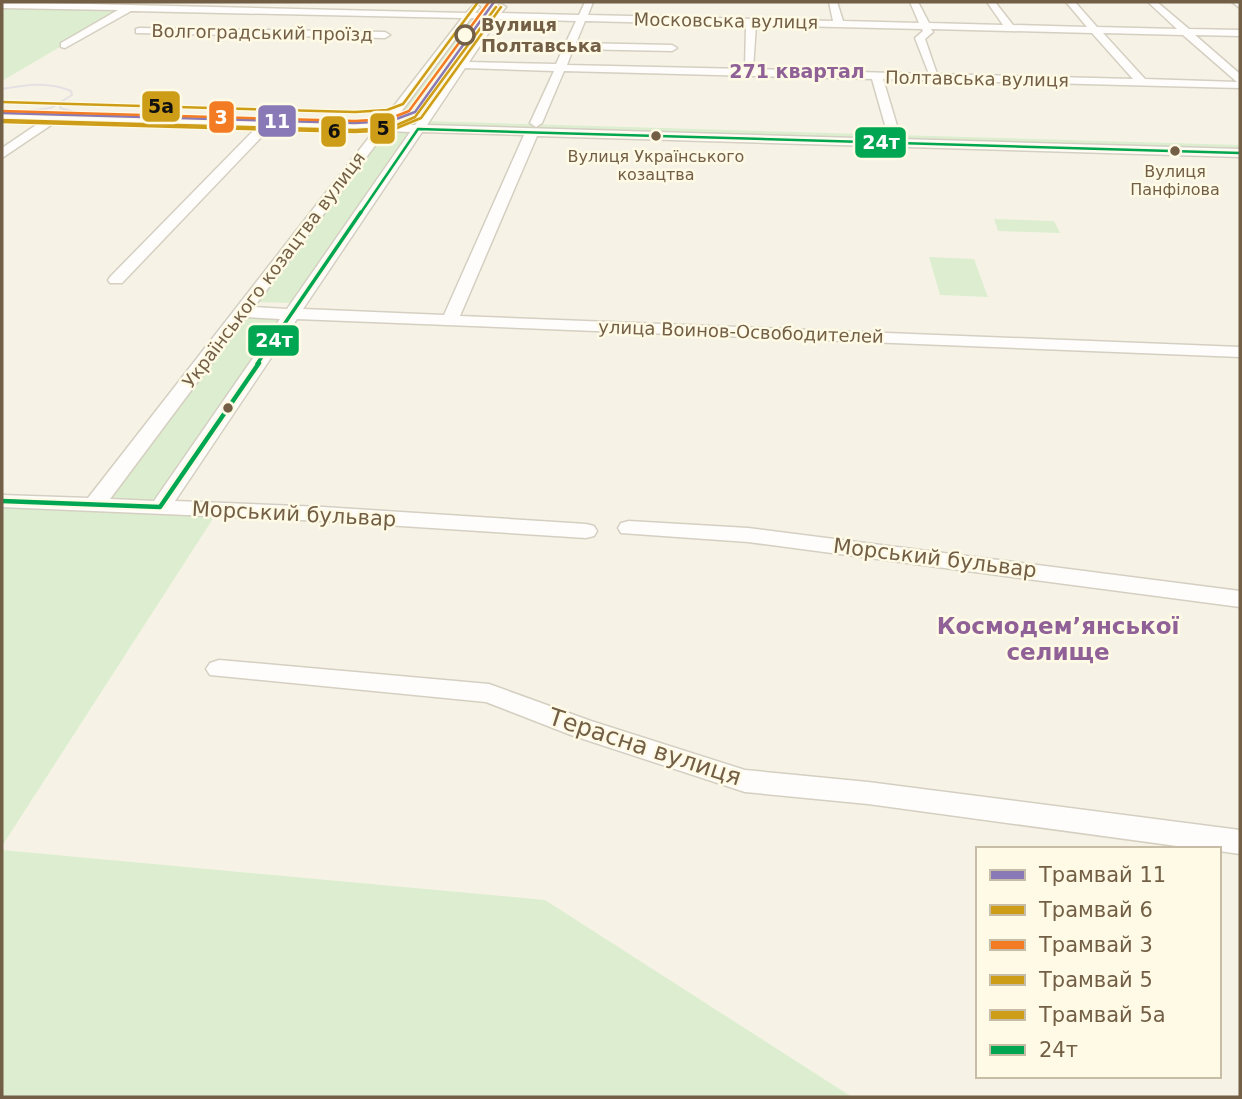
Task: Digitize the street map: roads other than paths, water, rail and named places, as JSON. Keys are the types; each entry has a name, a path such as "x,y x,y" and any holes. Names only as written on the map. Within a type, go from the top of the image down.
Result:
{"street":[{"name":"Українського козацтва вулиця","path":"94,505 478,2"},
{"name":"Українського козацтва вулиця","path":"160,508 505,2"},
{"path":"450,320 590,2"},
{"path":"833,2 839,24"},
{"path":"914,2 928,32 920,38 933,72"},
{"path":"991,2 1010,28"},
{"path":"1070,2 1142,83"},
{"path":"1152,2 1240,79"},
{"name":"Московська вулиця","path":"2,5 582,18 669,15 839,24 1240,33"},
{"path":"65,45 129,8"},
{"path":"209,32 239,10"},
{"path":"748,18 749,67"},
{"name":"Волгоградський проїзд","path":"139,31 385,36"},
{"path":"570,46 672,48"},
{"name":"Полтавська вулиця","path":"461,65 1240,85"},
{"path":"877,76 895,138"},
{"path":"2,108 60,114"},
{"path":"2,154 60,114"},
{"path":"2,116 60,114 895,138 1172,147 1240,153"},
{"path":"116,280 272,120"},
{"path":"1172,147 1240,144"},
{"name":"улица Воинов-Освободителей","path":"242,312 1240,352"},
{"name":"Морський бульвар","path":"2,501 323,514 586,531"},
{"name":"Морський бульвар","path":"629,528 748,535 830,544 1240,599"},
{"name":"Терасна вулиця","path":"219,668 489,693 581,728 745,780 868,793 1240,842"}],"tram line":[{"name":"5а","path":"2,102 355,112 387,110 403,104 478,2"},
{"name":"3","path":"2,111 355,121 389,119 409,111 489,2"},
{"name":"11","path":"2,113 355,123 391,121 415,112 494,2"},
{"name":"5","path":"2,120 355,130 390,128 415,117 496,7"},
{"name":"6","path":"2,122 355,132 392,130 421,118 501,7"},
{"path":"2,89 45,85 71,91 72,95 51,108 8,113"},
{"path":"61,104 60,108 83,114"}],"place":[{"name":"Вулиця Полтавська","path":"465,35"},
{"name":"Вулиця Українського козацтва","path":"656,136"},
{"name":"Вулиця Панфілова","path":"1175,151"}],"district":[{"name":"271 квартал","path":"797,71"},
{"name":"Космодем’янської селище","path":"1058,639"}]}
